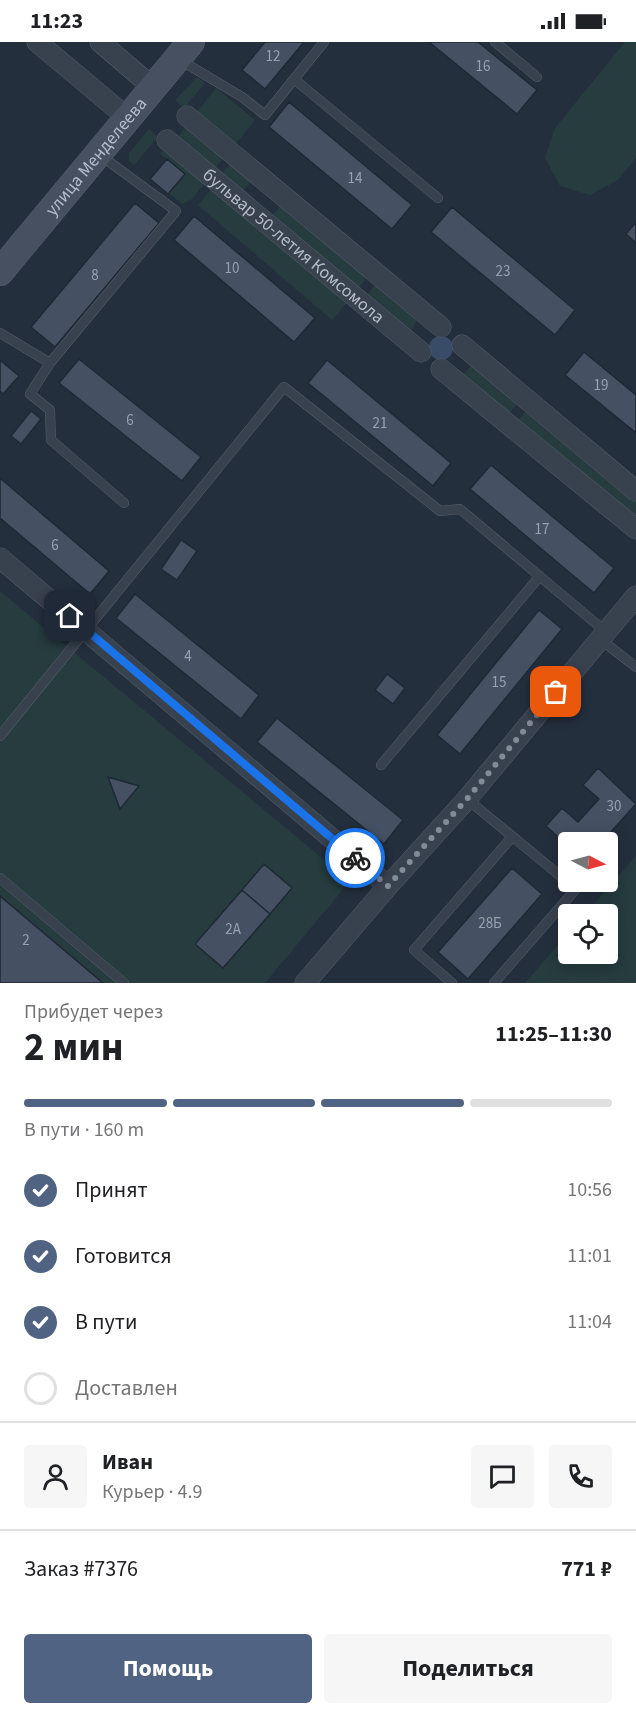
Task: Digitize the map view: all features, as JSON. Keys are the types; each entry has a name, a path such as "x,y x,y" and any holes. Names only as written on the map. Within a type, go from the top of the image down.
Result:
{"main road":[{"name":"улица Менделеева","path":"0,272 184,50"}],"street":[{"path":"37,42 117,109"},
{"path":"100,42 142,78"},
{"name":"бульвар 50-летия Комсомола","path":"187,116 441,327 453,330 460,338 462,345 636,491"},
{"name":"бульвар 50-летия Комсомола","path":"167,140 421,352 428,364 441,369 636,529"},
{"path":"251,210 246,202 246,192 249,188 257,183 271,187"},
{"path":"421,352 421,345 428,332 441,327"},
{"path":"441,369 457,362 462,345"},
{"path":"0,558 388,886"},
{"path":"305,983 388,886 467,799 636,596"}],"lane":[{"path":"184,50 265,115 324,42"},
{"path":"495,42 537,77"},
{"path":"294,79 438,198"},
{"path":"98,154 176,211 50,363 30,394 50,410 51,440 124,503"},
{"path":"0,333 50,363"},
{"path":"0,736 285,387 440,511 460,509 540,576 636,667"},
{"path":"381,765 540,576"},
{"path":"467,799 576,889 494,983"},
{"path":"452,983 414,950 512,837"},
{"path":"0,878 124,983"}],"green space":[{"path":"625,42 636,42 636,158 618,180 590,195 560,186 545,158 555,128"},
{"path":"196,78 205,83 184,108 175,100"},
{"path":"216,88 255,120 234,146 195,114"},
{"path":"188,124 226,155 213,171 175,140"},
{"path":"149,129 158,137 134,165 129,161 129,153"},
{"path":"167,146 207,180 192,199 181,204 169,193 167,159 160,154"},
{"path":"232,162 254,180 243,190 242,194 220,176"},
{"path":"214,186 350,299 332,320 198,205"},
{"path":"281,201 369,275 356,291 268,218 280,207"},
{"path":"378,282 422,319 416,322 410,334 365,297"},
{"path":"472,361 520,401 508,415 459,374 465,373"},
{"path":"529,407 636,496 636,523 516,423"},
{"path":"0,591 350,881 265,983 0,983"},
{"path":"636,856 636,983 525,983 558,945 558,964 618,964 618,904 594,904 604,892 618,892 618,876"}],"water":[{"path":"441,336 449,340 453,348 449,356 441,360 433,356 429,348 433,340"}],"building":[{"path":"265,42 304,42 265,89 242,70"},
{"path":"429,42 478,42 537,90 517,114"},
{"path":"289,102 412,205 392,229 269,127"},
{"path":"167,159 185,174 168,194 150,179"},
{"path":"135,203 159,223 55,347 31,327"},
{"path":"452,207 575,310 555,335 431,232"},
{"path":"194,216 315,318 294,342 174,240"},
{"path":"636,222 636,243 626,234"},
{"path":"584,352 636,395 636,433 565,375"},
{"path":"79,359 201,457 182,481 59,383"},
{"path":"0,360 19,376 3,394 0,391"},
{"path":"327,360 451,463 433,486 308,383"},
{"path":"31,411 41,419 21,444 11,436"},
{"path":"491,465 614,568 594,593 470,489"},
{"path":"0,478 109,571 90,594 0,518"},
{"path":"181,540 197,551 177,580 161,569"},
{"path":"135,594 259,695 241,719 116,618"},
{"path":"539,610 562,629 460,754 437,735"},
{"path":"387,674 405,688 393,704 375,690"},
{"path":"277,718 403,820 384,844 257,742"},
{"path":"598,768 636,804 611,832 558,832 558,837 546,826 562,808 578,822 599,799 583,785"},
{"path":"108,777 139,786 120,809"},
{"path":"264,864 292,888 270,914 242,890"},
{"path":"512,868 542,894 468,979 438,952"},
{"path":"242,890 270,914 223,968 195,944"},
{"path":"0,896 103,983 0,983"}],"way so far":[{"path":"355,858 388,886 467,799 556,692"}],"route":[{"path":"70,616 355,858"}]}
